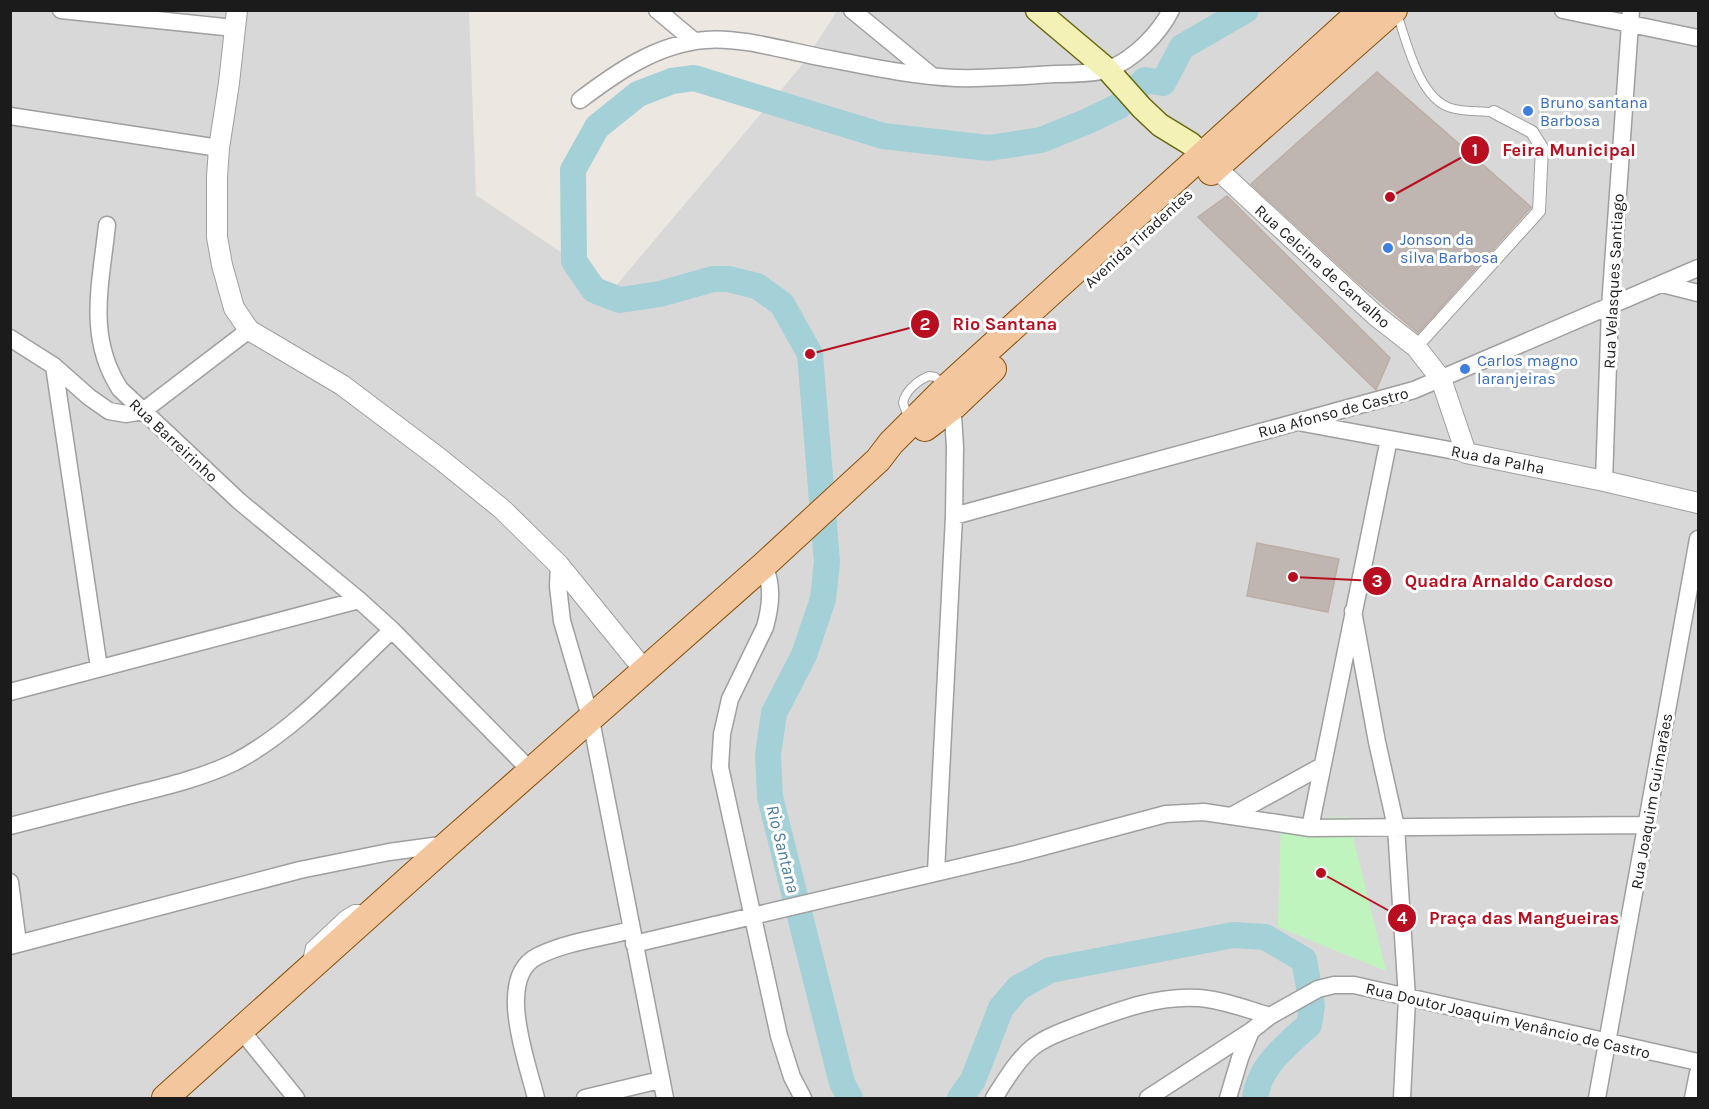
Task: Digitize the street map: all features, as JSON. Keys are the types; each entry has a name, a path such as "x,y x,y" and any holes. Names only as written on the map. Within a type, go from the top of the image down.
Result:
{"main road":[{"name":"Rua Celcina de Carvalho","path":"1037,10 1108,70 1160,125 1191,144 1210,162"},
{"path":"1210,162 1362,10"},
{"path":"165,1098 448,844 591,720 878,460 890,454 917,426 1210,162 1394,10"}],"street":[{"path":"62,10 236,19 219,148 217,237 234,308 249,330 342,385 502,509 560,565 645,671"},
{"path":"657,10 694,41"},
{"path":"852,10 931,76"},
{"path":"580,100 611,77 648,56 679,44 713,39 931,76 977,78 1108,70 1134,54 1145,44 1171,10"},
{"path":"1563,10 1631,18 1698,38"},
{"name":"Rua Velasques Santiago","path":"1604,481 1610,308 1631,18"},
{"path":"1416,347 1539,211 1542,148 1532,132 1494,112"},
{"path":"10,116 219,148"},
{"name":"Rua Celcina de Carvalho","path":"1210,162 1375,315 1416,347 1442,379 1466,453"},
{"name":"Rua Barreirinho","path":"107,225 98,314 99,334 109,373 120,389 239,501 392,630 531,771"},
{"name":"Rua Afonso de Castro","path":"954,516 1396,395 1442,379 1698,268"},
{"path":"1662,284 1698,293"},
{"path":"10,338 54,366 89,397 109,411 126,414 143,411 249,330"},
{"path":"54,366 99,668"},
{"path":"936,872 954,516 950,397"},
{"name":"Rua da Palha","path":"1296,422 1466,453 1698,503"},
{"path":"1310,828 1389,439"},
{"name":"Rua Joaquim Guimarães","path":"1597,1098 1698,539"},
{"path":"773,556 771,596 765,627 730,699 722,734 720,767 779,1036 792,1077 803,1098"},
{"path":"560,565 558,586 562,621 591,720 665,1098"},
{"path":"10,692 359,600"},
{"path":"1353,610 1379,752 1396,827 1407,998 1402,1098"},
{"path":"10,826 152,790 233,763 261,746 294,720 392,630"},
{"path":"1231,816 1322,766"},
{"path":"536,1098 515,1012 515,994 519,978 526,965 535,957 553,950 753,917 1016,854 1166,814 1187,812 1231,816 1310,828 1647,825"},
{"path":"10,882 14,944 300,870 389,852 448,844"},
{"name":"Rua Doutor Joaquim Venâncio de Castro","path":"1270,1016 1318,989 1334,985 1354,985 1698,1062"},
{"path":"994,1098 1033,1048 1055,1035 1130,1008 1174,998 1199,998 1222,1001 1270,1016"},
{"path":"1148,1098 1251,1031 1270,1016"},
{"path":"241,1030 296,1098"},
{"path":"1228,1098 1251,1031"},
{"path":"1693,1098 1698,1073"},
{"path":"788,1098 792,1077"},
{"path":"585,1098 660,1080"}],"lane":[{"path":"1394,10 1416,66 1431,96 1451,108 1494,112"},
{"path":"917,426 903,403 908,392 919,381 929,376 935,377 950,397"}],"shaded area":[{"path":"10,11 469,11 476,195 614,288 802,65 837,11 1698,11 1698,1098 11,1098"}],"green space":[{"path":"1348,817 1386,971 1278,927 1281,820"}],"building":[{"path":"1377,72 1531,207 1418,333 1362,286 1251,184"},
{"path":"1227,196 1390,358 1376,390 1198,217"},
{"path":"1257,543 1339,559 1328,612 1247,596"}],"waterway":[{"name":"Rio Santana","path":"850,1098 842,1083 770,797 768,755 774,713 804,655 823,599 827,562 810,354 782,304 757,286 728,279 713,279 660,294 620,300 594,290 574,261 573,170 597,127 638,94 672,81 694,78 883,136 989,148 1041,140 1119,106 1145,80 1163,83 1182,47 1246,10"},
{"name":"Rio Santana","path":"960,1098 973,1080 1001,1008 1018,988 1050,970 1233,935 1265,937 1304,960 1312,1005 1309,1025 1275,1057 1262,1076 1255,1098"}],"place":[{"name":"Bruno santana Barbosa","path":"1528,111"},
{"name":"Feira Municipal","path":"1390,197"},
{"name":"Jonson da silva Barbosa","path":"1388,248"},
{"name":"Rio Santana","path":"810,354"},
{"name":"Carlos magno laranjeiras","path":"1465,369"},
{"name":"Quadra Arnaldo Cardoso","path":"1293,577"},
{"name":"Praça das Mangueiras","path":"1321,873"}]}
